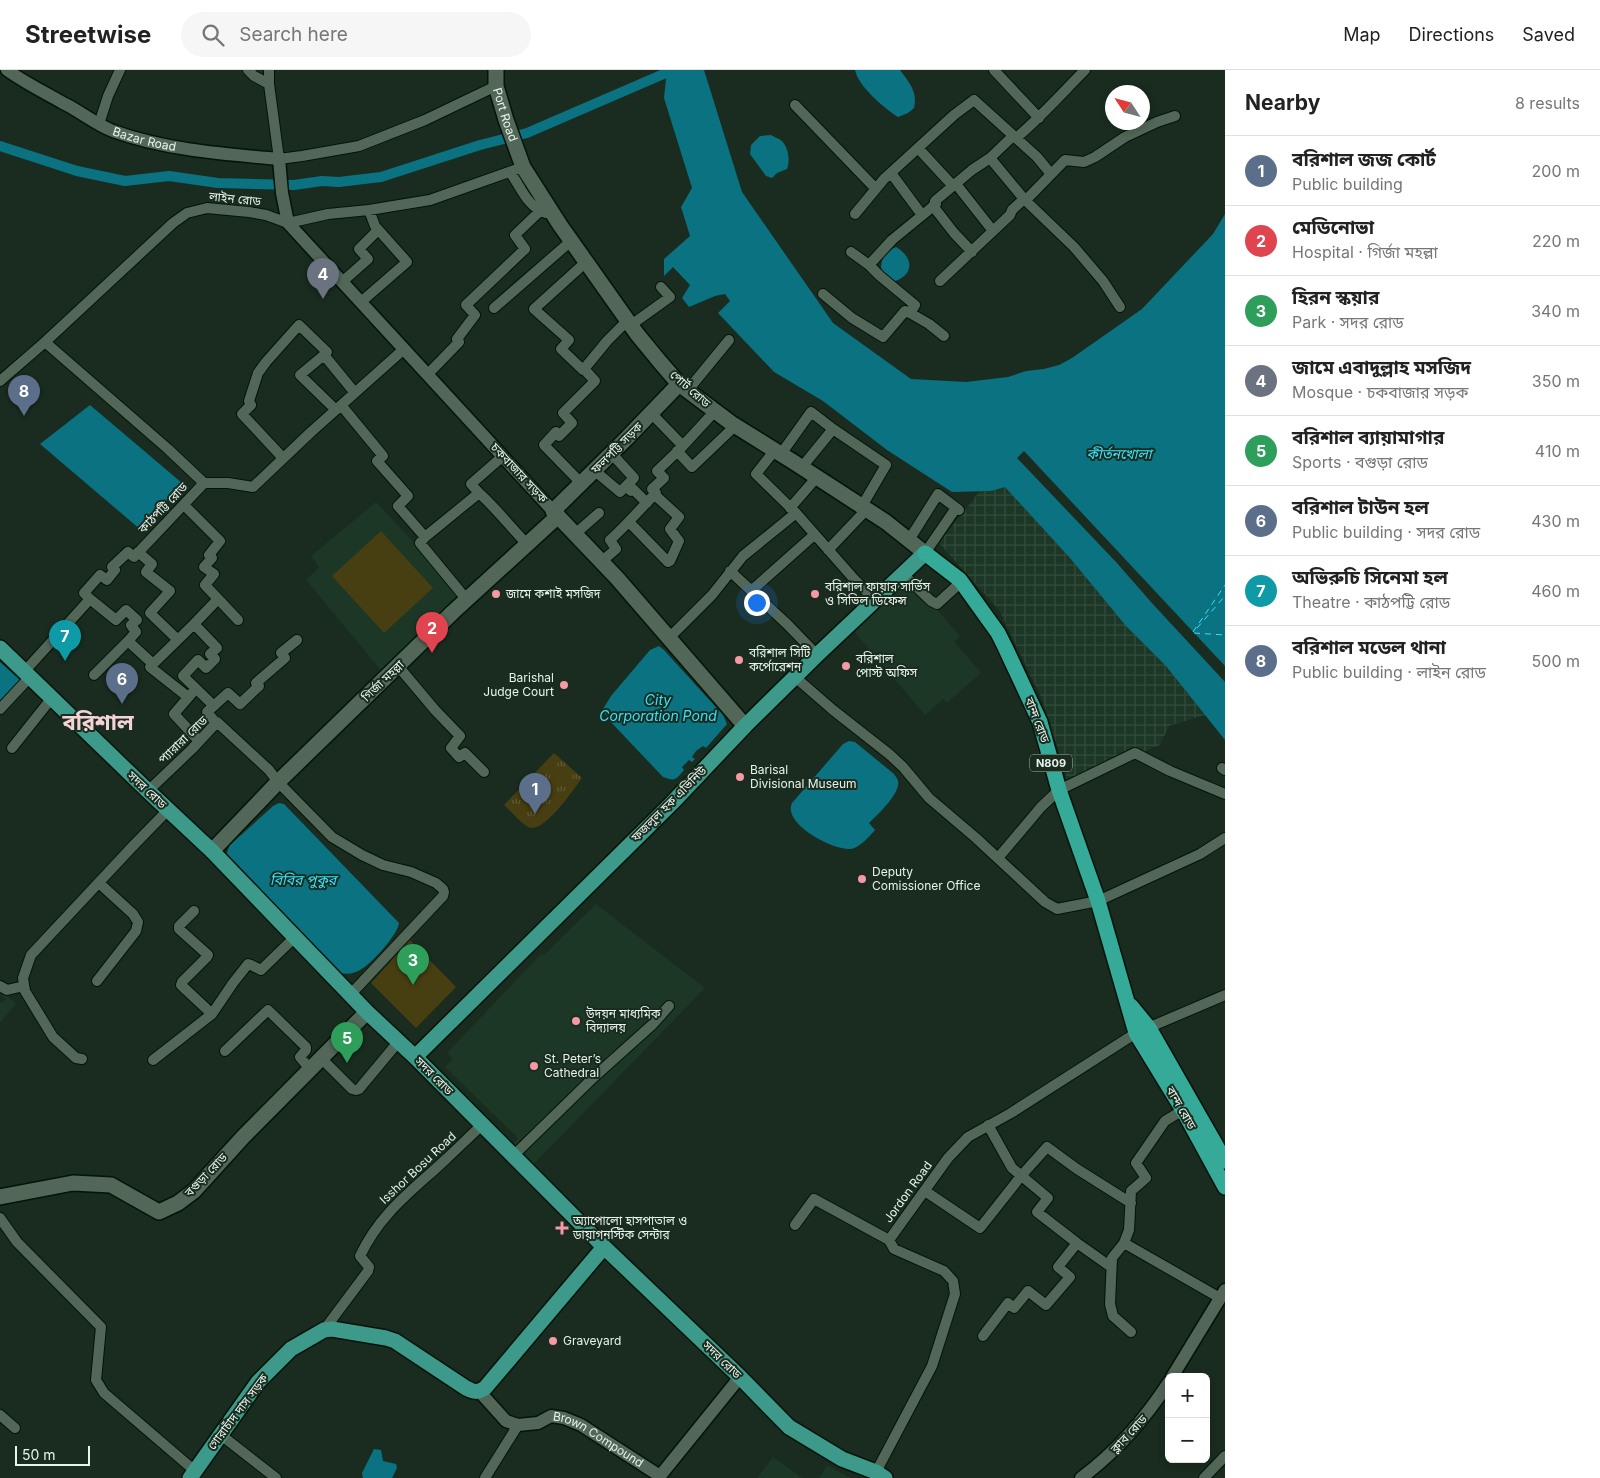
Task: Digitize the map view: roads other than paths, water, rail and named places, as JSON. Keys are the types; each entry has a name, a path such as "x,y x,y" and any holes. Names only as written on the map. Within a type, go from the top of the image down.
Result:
{"highway":[{"name":"বান্দ রোড","path":"925,553 961,582 998,633 1040,722 1059,790 1098,901 1128,1000 1142,1031 1225,1187"},
{"name":"বান্দ রোড","path":"1142,1031 1225,1161"}],"main road":[{"name":"Port Road","path":"498,74 506,120 518,166"},
{"name":"পোর্ট রোড","path":"518,166 547,214 571,241 629,323 660,362 684,387 735,426 865,508 925,553"},
{"name":"ফলপট্টি সড়ক","path":"556,513 652,413 684,387"},
{"name":"চকবাজার সড়ক","path":"556,513 669,638 745,726"},
{"name":"গির্জা মহল্লা","path":"212,851 278,782 467,600 528,545 556,513"},
{"name":"ফজলুল হক এভিনিউ","path":"415,1057 672,803 745,726 925,553"},
{"name":"সদর রোড","path":"0,648 51,699 212,851 367,1012 415,1057 604,1247 740,1377 789,1427 842,1459 880,1475"},
{"name":"বগুড়া রোড","path":"0,1197 73,1183 110,1185 159,1212 178,1203 194,1190 243,1137 367,1012"},
{"path":"324,1330 332,1329 395,1341 466,1388 474,1392 479,1391 484,1388 604,1247"},
{"name":"গোরাচাঁদ দাস সড়ক","path":"193,1474 258,1382 291,1350 324,1330"}],"street":[{"name":"Bazar Road","path":"7,70 27,84 112,130 144,140 201,152 279,159"},
{"path":"99,124 108,96 120,70"},
{"path":"248,70 254,76 269,84"},
{"path":"269,70 280,177 288,222"},
{"path":"994,70 1039,118"},
{"path":"870,265 892,240 936,204 934,202 1039,118 1085,70"},
{"path":"279,159 359,146 425,120 498,74"},
{"path":"855,214 890,173 954,115 974,100 1037,157 1050,174"},
{"path":"796,105 876,189"},
{"path":"940,280 994,231 1065,160 1084,162 1094,158 1125,137 1156,122 1176,116"},
{"path":"918,148 955,185 994,231"},
{"path":"990,158 1025,200 1074,247 1103,281 1120,307"},
{"name":"লাইন রোড","path":"0,381 45,342 173,223 187,213 206,208 234,210 266,215 288,222 328,214 369,210 430,200 518,166"},
{"path":"890,173 922,215"},
{"path":"933,206 972,252"},
{"path":"361,302 407,262 375,226 369,210"},
{"path":"428,374 460,342 457,339 475,315 466,305 525,248 514,235 547,214"},
{"name":"চকবাজার সড়ক","path":"288,222 556,513"},
{"path":"342,282 368,259 359,249 378,230"},
{"path":"494,308 571,241"},
{"path":"850,252 870,265 880,276 915,305 910,313"},
{"path":"582,484 544,446 556,432 559,436 572,423 563,413 595,382 584,369 561,349 569,340 534,309 586,262"},
{"path":"584,369 607,341 629,323 670,297 662,286"},
{"path":"823,294 852,318 883,337 905,311 930,324 944,336"},
{"path":"283,458 242,414 251,405 249,401 258,373 299,325 327,352 300,375 339,408 383,456 377,461 408,496 398,506 425,537"},
{"path":"684,387 729,340"},
{"path":"45,342 168,449 204,483"},
{"name":"কাঠপট্টি রোড","path":"0,709 90,599 84,593 100,575 107,580 115,570 112,567 128,552 134,557 204,483 228,483 254,487 283,458 404,349"},
{"path":"324,355 356,393"},
{"path":"629,522 668,562 670,560 679,541 670,530 680,517 655,495 652,489 664,478 657,470 680,449 715,411"},
{"path":"828,550 865,508 886,464 811,412 778,452 756,474 875,600"},
{"path":"652,413 692,468 735,426"},
{"path":"802,467 833,429"},
{"path":"595,471 620,492 634,478 612,454"},
{"path":"503,456 471,484 528,545"},
{"path":"669,638 712,595 743,556 793,511 817,477"},
{"path":"626,486 647,503"},
{"path":"467,600 420,543 479,493"},
{"path":"909,540 938,494 957,509 925,553"},
{"path":"601,562 616,549 610,540 655,495"},
{"path":"184,505 220,542 209,554 212,558 204,567 214,574 205,585 238,620"},
{"path":"575,534 599,513"},
{"path":"751,591 814,535"},
{"path":"138,552 152,564 146,572 170,591 150,613 177,639"},
{"path":"730,571 817,655"},
{"path":"903,574 936,604 961,582"},
{"path":"90,599 116,620 126,610 137,620 131,626 136,632 94,675"},
{"path":"188,697 150,667 218,599"},
{"path":"194,624 217,648 210,654 215,659 206,668 198,660 183,676 214,706"},
{"path":"216,723 207,712 228,693 240,704 259,686 256,683 285,658 281,653 297,640"},
{"path":"128,641 152,664"},
{"path":"398,666 460,736 451,748 459,757 464,753 484,772"},
{"path":"795,677 889,754 930,798 1045,902 1057,909 1098,901 1200,854 1225,838"},
{"path":"196,688 174,714 199,741"},
{"path":"12,748 51,699"},
{"name":"প্যারারা রোড","path":"148,791 217,722 269,770 278,782 332,837 383,865 410,872 436,883 443,889 443,896 350,995"},
{"path":"998,858 1041,807 1059,790 1134,753 1170,771 1225,794"},
{"path":"82,1060 76,1058 53,1037 25,991 23,978 31,955 168,810"},
{"path":"97,981 136,931 138,922 133,914 99,883"},
{"path":"194,911 179,926 179,929 208,955 181,985 212,1014"},
{"path":"153,1060 217,1009 218,1004 233,982 248,964 261,970 295,937"},
{"path":"0,986 7,990 24,986"},
{"name":"Jordon Road","path":"880,1475 932,1366 955,1294 953,1281 944,1271 894,1249 889,1240 948,1158 968,1137 1142,1031 1225,995"},
{"path":"513,1156 653,1024 669,1006"},
{"path":"225,1051 268,1010 306,1047 306,1050 300,1057 310,1069"},
{"path":"321,1058 352,1089 356,1090 399,1042"},
{"path":"1131,1332 1113,1316 1110,1304 1112,1258 1124,1243 1129,1230 1131,1191 1146,1178 1136,1163 1165,1121 1183,1110"},
{"name":"Isshor Bosu Road","path":"324,1330 368,1271 369,1267 360,1256 384,1216 482,1124"},
{"path":"988,1125 1012,1168 1048,1198 1037,1212 1111,1267"},
{"path":"925,1191 980,1228 1021,1176 1047,1147 1131,1203"},
{"path":"795,1226 814,1199 889,1240"},
{"path":"0,1218 17,1242 101,1327 96,1380 104,1393 193,1474"},
{"path":"983,1336 1008,1303 1014,1308 1028,1291 1046,1305 1070,1277 1058,1267 1077,1243"},
{"path":"1124,1243 1222,1294 1174,1373"},
{"name":"Brown Compound","path":"518,1425 538,1423 551,1416 564,1418 581,1425 659,1477 740,1377"},
{"name":"ক্লাব রোড","path":"1081,1478 1099,1464 1128,1436 1151,1410 1165,1388"},
{"path":"479,1391 506,1420 518,1425 485,1478"},
{"path":"0,1415 15,1428"},
{"path":"221,1435 276,1478"},
{"path":"1204,1478 1225,1456"}],"water":[{"name":"কীর্তনখোলা","path":"667,70 704,70 742,192 833,323 911,379 966,382 1008,377 1026,371 1059,365 1142,309 1213,234 1225,214 1225,740 1166,666 1126,626 1070,558 1005,487 991,491 952,492 887,450 823,401 774,372 718,313 730,301 725,294 715,296 689,307 682,298 690,285 673,267 664,276 664,259 690,236 681,207 692,188 664,98"},
{"path":"855,70 900,70 914,92 914,108 898,117 866,90"},
{"path":"771,135 782,141 789,159 787,169 777,173 772,178 766,176 750,154 751,145 760,136"},
{"path":"896,247 906,256 909,270 895,281 884,274 881,264 890,250"},
{"path":"90,405 182,483 141,530 40,444"},
{"name":"City Corporation Pond","path":"659,646 723,715 727,724 706,748 703,746 696,751 692,757 695,759 692,762 689,760 682,767 684,770 673,779 663,777 607,718 603,709 611,696 650,650"},
{"path":"0,662 22,682 0,707"},
{"path":"849,741 855,742 894,774 898,781 898,786 892,797 869,823 875,830 861,844 851,849 833,846 811,835 795,819 791,811 792,803 843,744"},
{"name":"বিবির পুকুর","path":"279,803 284,804 399,923 398,928 379,954 358,971 349,974 340,973 228,859 227,852 230,845 273,806"},
{"path":"374,1449 381,1450 383,1461 396,1464 397,1468 392,1478 363,1478 362,1473"}],"waterway":[{"path":"0,146 77,171 125,181 169,176 218,183 294,185 322,181 339,182 381,177 480,145 527,133 666,73"}],"place":[{"name":"জামে এবাদুল্লাহ মসজিদ","path":"323,299"},
{"name":"বরিশাল মডেল থানা","path":"24,416"},
{"name":"জামে কশাই মসজিদ","path":"496,594"},
{"name":"বরিশাল ফায়ার সার্ভিস ও সিভিল ডিফেন্স","path":"815,594"},
{"name":"মেডিনোভা","path":"432,653"},
{"name":"বরিশাল সিটি কর্পোরেশন","path":"739,660"},
{"name":"অভিরুচি সিনেমা হল","path":"65,661"},
{"name":"বরিশাল পোস্ট অফিস","path":"846,666"},
{"name":"Barishal Judge Court","path":"564,685"},
{"name":"বরিশাল টাউন হল","path":"122,704"},
{"name":"Barisal Divisional Museum","path":"740,777"},
{"name":"বরিশাল জজ কোর্ট","path":"535,814"},
{"name":"Deputy Comissioner Office","path":"862,879"},
{"name":"হিরন স্কয়ার","path":"413,985"},
{"name":"উদয়ন মাধ্যমিক বিদ্যালয়","path":"576,1021"},
{"name":"বরিশাল ব্যায়ামাগার","path":"347,1063"},
{"name":"St. Peter’s Cathedral","path":"534,1066"},
{"name":"অ্যাপোলো হাসপাতাল ও ডায়াগনস্টিক সেন্টার","path":"562,1228"},
{"name":"Graveyard","path":"553,1341"}],"district":[{"name":"বরিশাল","path":"98,722"}]}
